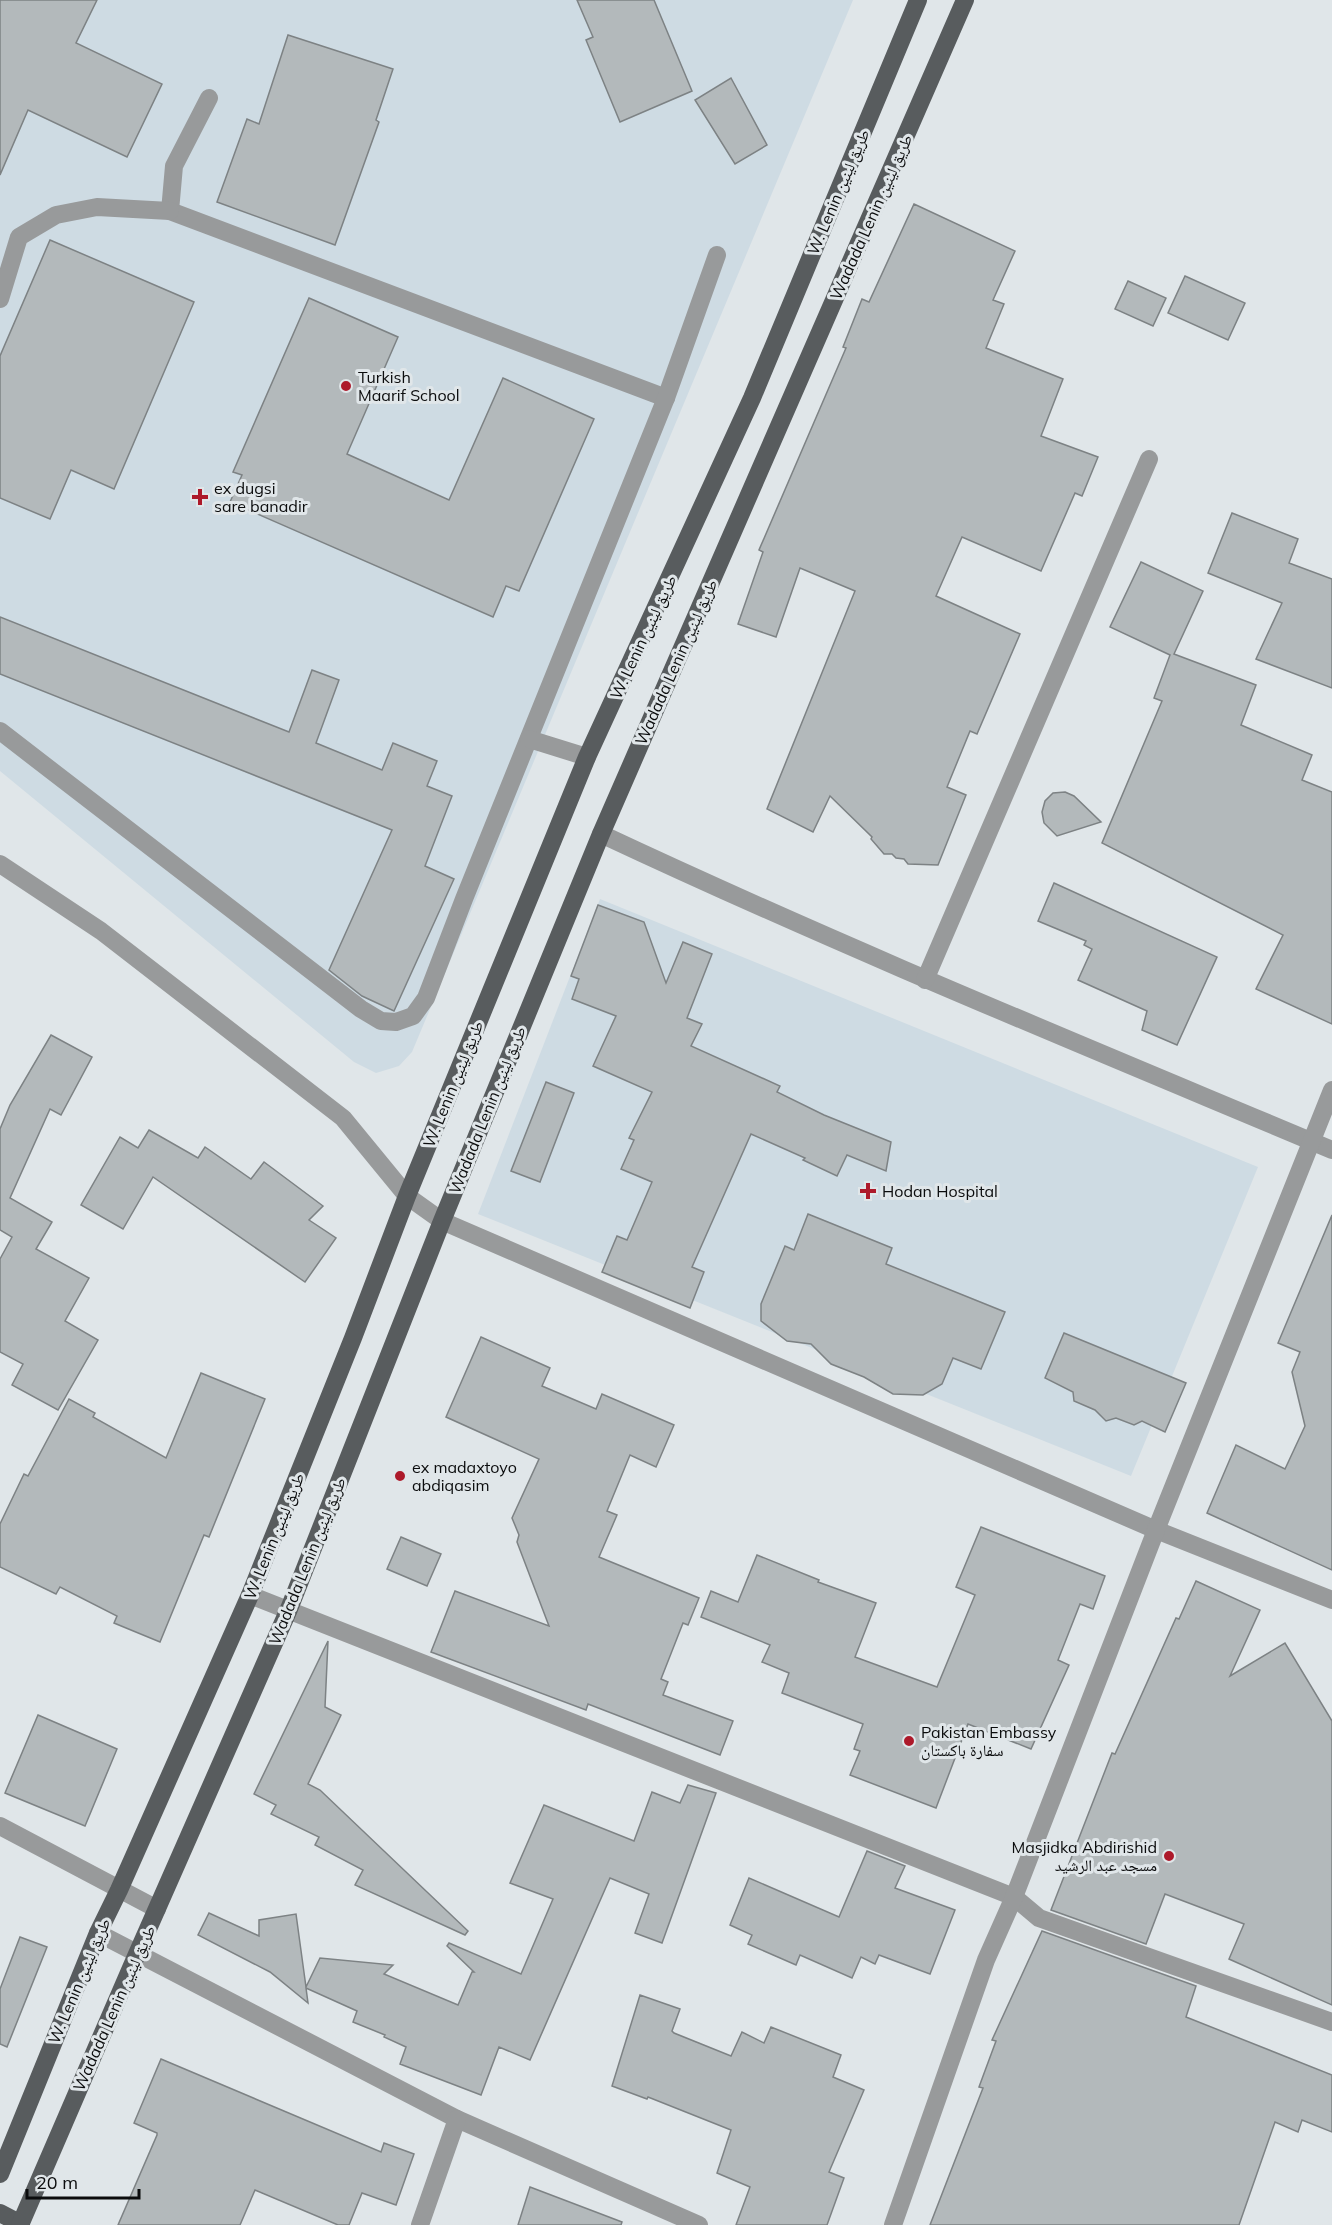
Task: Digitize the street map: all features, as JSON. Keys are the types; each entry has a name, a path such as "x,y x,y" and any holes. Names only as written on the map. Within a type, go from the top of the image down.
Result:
{"main road":[{"name":"W. Lenin طريق لينين","path":"0,2174 98,1933 250,1595 407,1196 587,757 752,398 918,0"},
{"name":"Wadada Lenin طريق لينين","path":"20,2224 289,1609 442,1221 601,834 965,0"},
{"path":"0,2213 20,2224"}],"street":[{"path":"170,211 174,166 209,99"},
{"path":"0,299 19,237 56,215 97,207 170,211 666,398"},
{"path":"0,731 361,1009 381,1021 396,1022 413,1016 426,998 666,398 717,255"},
{"path":"925,980 1149,459"},
{"path":"529,739 587,757"},
{"path":"601,834 727,893 925,980 1332,1150"},
{"path":"0,864 101,931 343,1118 407,1196 442,1221 1156,1530 1332,1600"},
{"path":"893,2225 986,1960 1014,1897 1156,1530 1332,1090"},
{"path":"250,1595 1014,1897 1039,1918 1332,2022"},
{"path":"0,1826 157,1909"},
{"path":"98,1933 458,2119 669,2220 699,2225"},
{"path":"420,2225 458,2119"}],"shaded area":[{"name":"Turkish Maarif School","path":"0,0 853,0 412,1052 399,1066 376,1073 354,1062 0,771"},
{"name":"Hodan Hospital","path":"600,899 1258,1167 1131,1476 478,1214"}],"building":[{"path":"0,0 97,0 76,43 162,84 127,157 28,110 0,175"},
{"path":"577,0 654,0 692,91 620,122 586,40 593,37"},
{"path":"288,35 393,69 376,120 379,122 335,245 217,202 247,119 259,124"},
{"path":"731,78 767,145 735,164 695,100"},
{"path":"914,204 1015,251 993,300 1004,304 986,348 1063,379 1041,436 1098,457 1082,496 1075,493 1041,571 962,537 936,596 1020,634 977,734 970,731 947,787 966,795 938,865 908,864 904,859 896,858 892,854 884,854 871,839 872,837 830,796 813,832 767,809 855,591 800,568 776,637 738,624 763,552 759,550 846,348 843,347 862,299 869,302"},
{"path":"50,240 194,302 114,489 71,470 50,519 0,498 0,356"},
{"path":"1185,276 1245,303 1228,340 1168,313"},
{"path":"1128,281 1166,298 1153,326 1115,309"},
{"path":"309,298 398,337 347,454 449,500 503,378 594,419 519,591 506,586 493,617 230,502 242,475 233,472"},
{"path":"1232,513 1298,539 1289,563 1332,579 1332,688 1256,659 1282,603 1208,573"},
{"path":"1141,562 1203,591 1174,654 1256,685 1241,725 1312,755 1302,780 1332,792 1332,1024 1256,989 1283,935 1102,843 1162,701 1154,698 1170,655 1110,627"},
{"path":"0,617 289,732 312,670 339,680 316,743 382,770 393,743 437,761 427,786 452,796 425,866 454,879 394,1011 362,996 329,970 392,830 0,674"},
{"path":"1065,792 1074,796 1101,822 1057,836 1044,823 1042,812 1045,801 1053,793"},
{"path":"1054,883 1217,957 1177,1045 1142,1030 1147,1011 1078,980 1092,949 1084,945 1086,941 1038,921"},
{"path":"598,905 644,922 666,983 683,942 712,954 687,1018 702,1024 691,1046 780,1086 777,1092 824,1115 891,1142 886,1171 847,1155 837,1176 803,1160 805,1158 751,1134 692,1267 704,1272 690,1308 602,1272 617,1236 627,1240 652,1182 621,1169 634,1140 629,1138 652,1092 593,1066 616,1016 572,999 579,979 571,976"},
{"path":"51,1035 92,1057 61,1115 50,1109 10,1198 52,1222 36,1249 89,1278 65,1321 98,1340 58,1410 12,1385 23,1364 0,1352 0,1259 12,1237 0,1230 0,1129 10,1105"},
{"path":"546,1082 574,1093 540,1182 511,1171"},
{"path":"149,1130 198,1158 205,1147 251,1179 264,1162 323,1206 309,1220 336,1238 305,1282 153,1177 123,1229 81,1205 120,1137 138,1148"},
{"path":"808,1214 892,1248 886,1264 1005,1312 981,1369 953,1358 942,1384 923,1395 893,1394 864,1377 831,1364 811,1344 787,1341 761,1321 761,1304 785,1246 794,1250"},
{"path":"1332,1215 1332,1570 1207,1513 1236,1445 1285,1469 1305,1426 1292,1372 1300,1352 1278,1343"},
{"path":"1064,1333 1186,1383 1165,1432 1142,1421 1134,1425 1116,1418 1106,1421 1095,1410 1074,1401 1073,1392 1045,1378"},
{"path":"481,1337 550,1368 542,1386 596,1409 602,1394 674,1425 656,1467 630,1455 607,1511 617,1515 599,1557 699,1598 688,1625 683,1623 661,1679 668,1682 663,1695 733,1721 720,1755 588,1704 586,1710 431,1652 455,1591 549,1626 517,1542 519,1535 512,1518 539,1459 446,1417"},
{"path":"201,1373 265,1399 209,1537 204,1535 160,1642 114,1623 117,1616 60,1587 56,1594 0,1567 0,1524 24,1474 28,1476 69,1399 95,1413 93,1417 166,1458"},
{"path":"981,1527 1105,1576 1093,1609 1080,1604 1058,1660 1069,1665 1031,1749 968,1724 936,1808 850,1775 860,1751 854,1749 863,1724 782,1693 789,1673 762,1662 770,1645 701,1617 711,1591 738,1602 757,1555 819,1580 818,1582 876,1603 855,1657 937,1687 975,1595 956,1587"},
{"path":"401,1537 441,1554 427,1586 387,1569"},
{"path":"1196,1581 1260,1610 1230,1676 1285,1643 1332,1721 1332,2005 1229,1959 1244,1924 1165,1894 1146,1944 1051,1910 1112,1753 1115,1754 1176,1618 1179,1619"},
{"path":"328,1641 325,1707 341,1715 308,1784 320,1790 468,1931 465,1935 355,1885 363,1870 315,1845 319,1837 271,1814 276,1805 254,1794"},
{"path":"38,1715 117,1749 85,1826 5,1793"},
{"path":"688,1785 716,1793 662,1943 635,1933 649,1894 610,1878 530,2060 499,2047 481,2095 400,2064 406,2047 384,2037 385,2035 353,2022 357,2011 306,1988 308,2003 270,1972 198,1935 209,1913 259,1936 259,1920 296,1914 306,1987 320,1958 393,1965 384,1974 458,2005 474,1972 447,1946 449,1943 521,1974 553,1899 510,1883 544,1805 634,1841 652,1792 680,1803"},
{"path":"867,1851 905,1866 895,1888 955,1910 930,1974 879,1955 875,1964 861,1957 852,1978 800,1955 796,1965 748,1944 752,1935 730,1925 749,1878 839,1917"},
{"path":"1042,1931 1196,1986 1186,2017 1332,2075 1332,2132 1302,2120 1298,2132 1275,2122 1239,2225 930,2225 983,2088 979,2087 996,2041 992,2040"},
{"path":"20,1937 47,1947 7,2047 0,2044 0,1989"},
{"path":"640,1995 680,2009 672,2031 674,2033 731,2056 742,2032 764,2043 771,2027 841,2055 833,2077 864,2090 829,2172 844,2178 827,2225 736,2225 750,2187 717,2173 731,2130 648,2097 647,2099 612,2086"},
{"path":"161,2059 381,2152 384,2143 414,2154 396,2205 362,2193 349,2225 338,2225 255,2190 240,2225 118,2225 157,2135 134,2123"},
{"path":"530,2187 622,2222 621,2225 518,2225"}],"place":[{"name":"Turkish Maarif School","path":"346,386"},
{"name":"ex dugsi sare banadir","path":"200,497"},
{"name":"Hodan Hospital","path":"868,1191"},
{"name":"ex madaxtoyo abdiqasim","path":"400,1476"},
{"name":"Pakistan Embassy سفارة باكستان","path":"909,1741"},
{"name":"Masjidka Abdirishid مسجد عبد الرشيد","path":"1169,1856"}]}
